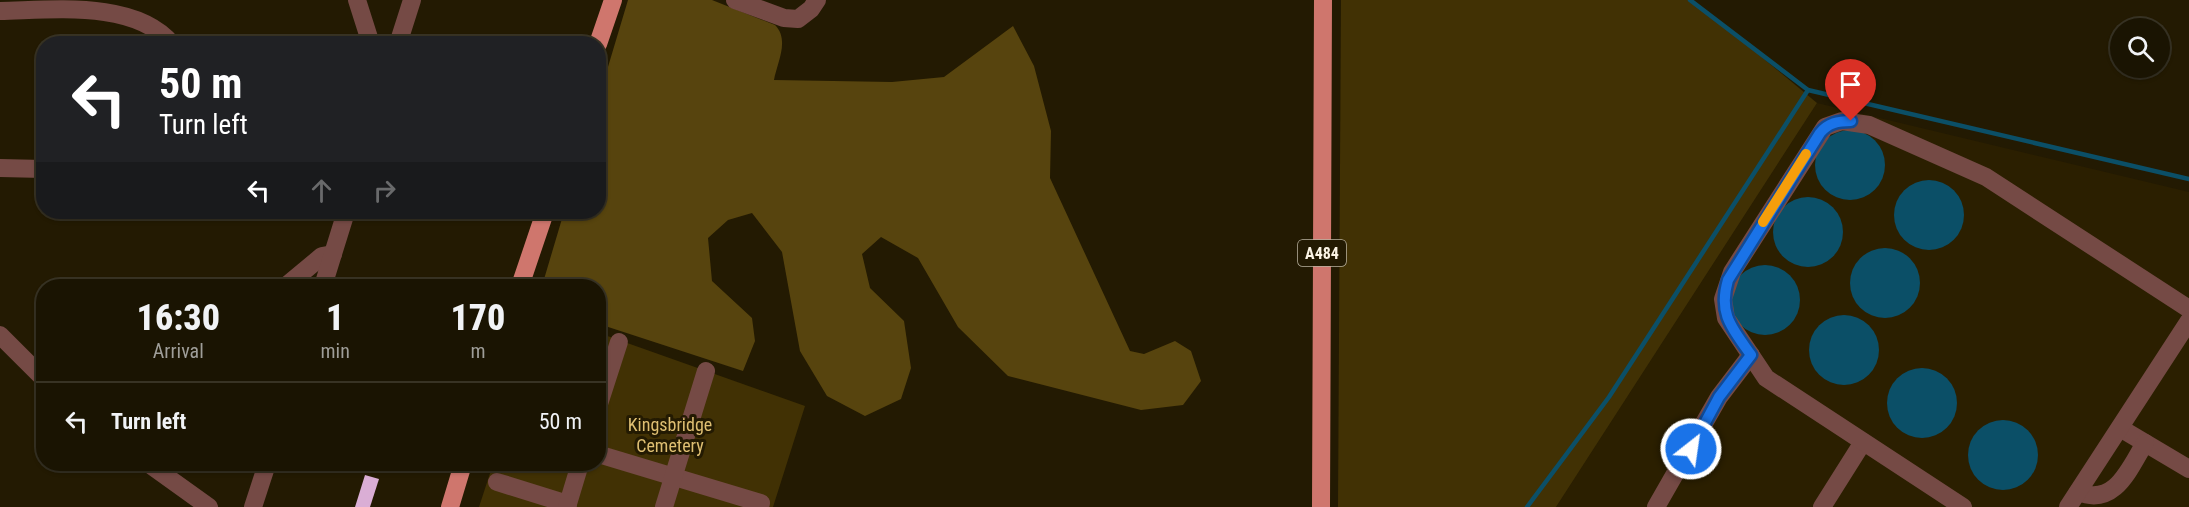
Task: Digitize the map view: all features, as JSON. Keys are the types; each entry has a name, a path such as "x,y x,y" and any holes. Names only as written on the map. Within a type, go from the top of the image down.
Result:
{"main road":[{"path":"601,36 613,0"},
{"name":"A484","path":"1321,507 1323,0"},
{"path":"522,279 543,219"},
{"path":"450,507 461,471"}],"street":[{"path":"357,0 368,36"},
{"path":"401,36 412,0"},
{"path":"735,0 784,18 798,19 811,9 817,0"},
{"path":"0,11 100,9 122,12 148,22 165,36"},
{"path":"1963,507 1766,378 1726,318 1723,299 1728,280 1825,127 1842,121 1869,125 1986,177 2189,309"},
{"path":"0,168 36,169"},
{"path":"325,279 344,219"},
{"path":"294,279 322,256 333,254"},
{"path":"2073,500 2189,321"},
{"path":"0,335 36,366"},
{"path":"606,382 619,342"},
{"path":"1656,507 1719,397 1751,355"},
{"path":"664,507 706,371"},
{"path":"2120,428 2189,469"},
{"path":"1822,507 1863,442"},
{"path":"2073,500 2111,493 2145,443"},
{"path":"606,456 761,503 760,507"},
{"path":"159,471 209,507"},
{"path":"253,507 265,471"},
{"path":"497,482 567,506 578,471"}],"shaded area":[{"path":"628,0 712,0 775,25 782,38 782,45 774,80 892,82 944,77 1013,26 1034,66 1051,131 1050,178 1130,351 1144,354 1175,341 1191,351 1201,381 1183,405 1141,410 1008,376 958,327 918,258 881,237 862,254 870,288 904,321 911,368 901,399 865,416 827,396 800,351 782,252 752,213 728,220 708,238 712,281 752,318 755,341 743,371 606,326 606,279 544,279 562,219 606,219 606,74"},
{"path":"1817,103 2189,192 2189,507 1556,507"}],"green space":[{"path":"1341,0 1693,0 1817,103 1556,507 1338,507"},
{"name":"Kingsbridge Cemetery","path":"606,335 805,406 773,507 479,507 491,471 606,471"}],"water":[{"path":"1850,130 1863,133 1875,140 1882,152 1885,165 1882,178 1875,190 1863,197 1850,200 1837,197 1825,190 1818,178 1815,165 1818,152 1825,140 1837,133"},
{"path":"1929,180 1942,183 1954,190 1961,202 1964,215 1961,228 1954,240 1942,247 1929,250 1916,247 1904,240 1897,228 1894,215 1897,202 1904,190 1916,183"},
{"path":"1808,197 1821,200 1833,207 1840,219 1843,232 1840,245 1833,257 1821,264 1808,267 1795,264 1783,257 1776,245 1773,232 1776,219 1783,207 1795,200"},
{"path":"1885,248 1898,251 1910,258 1917,270 1920,283 1917,296 1910,308 1898,315 1885,318 1872,315 1860,308 1853,296 1850,283 1853,270 1860,258 1872,251"},
{"path":"1765,265 1778,268 1790,275 1797,287 1800,300 1797,313 1790,325 1778,332 1765,335 1752,332 1740,325 1733,313 1730,300 1733,287 1740,275 1752,268"},
{"path":"1844,315 1857,318 1869,325 1876,337 1879,350 1876,363 1869,375 1857,382 1844,385 1831,382 1819,375 1812,363 1809,350 1812,337 1819,325 1831,318"},
{"path":"1922,368 1935,371 1947,378 1954,390 1957,403 1954,416 1947,428 1935,435 1922,438 1909,435 1897,428 1890,416 1887,403 1890,390 1897,378 1909,371"},
{"path":"2003,420 2016,423 2028,430 2035,442 2038,455 2035,468 2028,480 2016,487 2003,490 1990,487 1978,480 1971,468 1968,455 1971,442 1978,430 1990,423"}],"building":[{"path":"365,475 379,479 370,507 355,507"}],"waterway":[{"path":"1690,0 1808,90 2189,179"},
{"path":"1527,507 1609,397 1808,90"}],"slow traffic":[{"path":"1763,222 1806,154"}],"route":[{"path":"1691,449 1719,397 1751,355 1726,318 1723,299 1728,280 1820,133 1825,127 1834,123 1851,121"}]}
